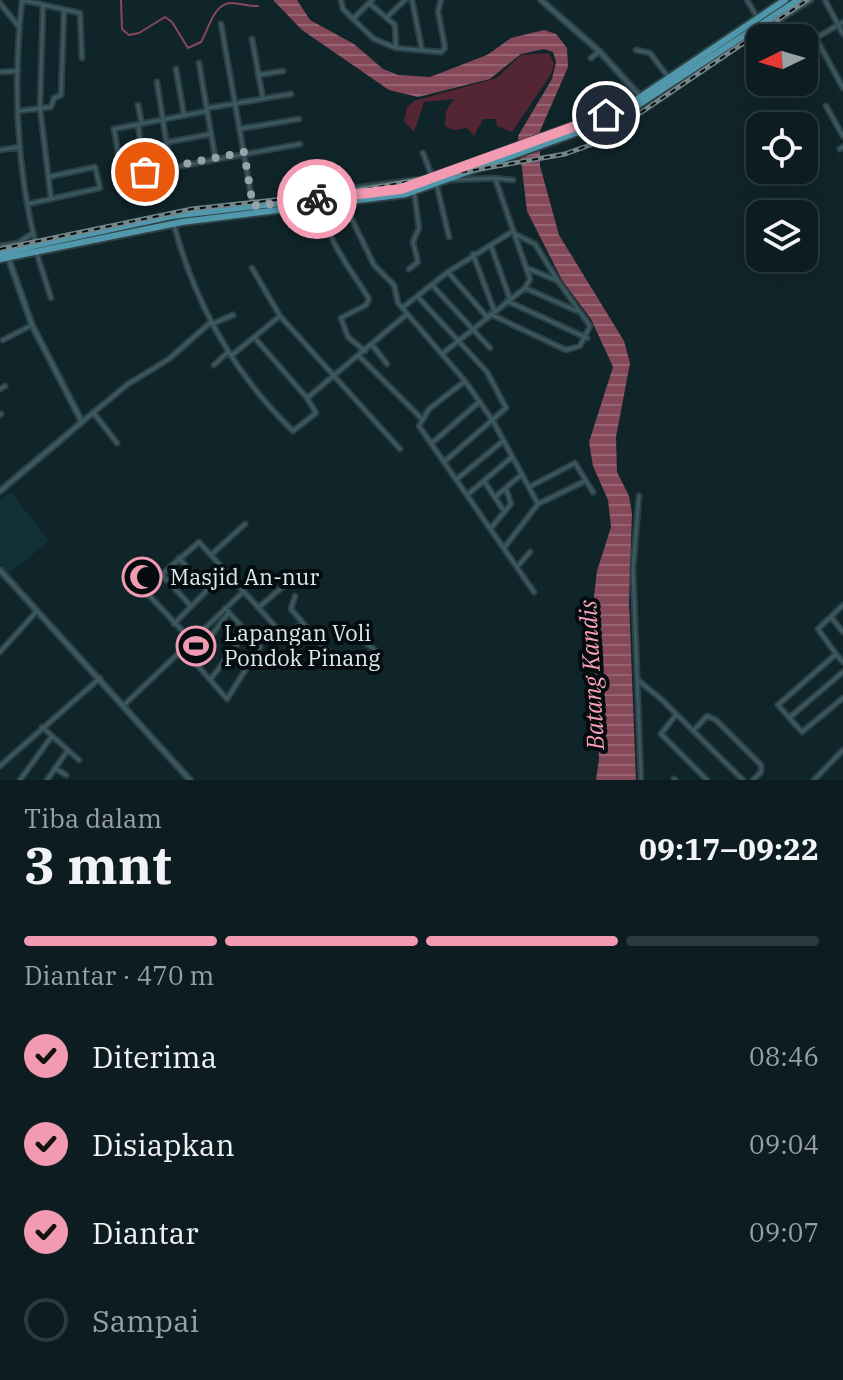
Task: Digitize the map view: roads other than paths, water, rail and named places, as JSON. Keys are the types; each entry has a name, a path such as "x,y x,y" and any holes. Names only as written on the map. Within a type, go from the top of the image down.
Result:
{"highway":[{"path":"514,151 544,145 620,117 731,43 757,17 785,0"},
{"path":"319,204 401,189 434,179 606,115 641,97 743,31 798,0"},
{"path":"3,257 172,216 253,206 344,203 414,191 434,179"},
{"path":"36,248 304,204"}],"street":[{"path":"51,298 33,233 21,147 18,71 22,0 81,15 82,58"},
{"path":"341,0 343,9 374,39 396,48 445,50 438,11 441,0"},
{"path":"387,18 405,0"},
{"path":"541,0 599,51 641,97"},
{"path":"747,0 757,17"},
{"path":"731,43 735,48 811,0"},
{"path":"825,0 840,22 843,34"},
{"path":"353,19 371,1 395,25 396,48"},
{"path":"413,1 422,50"},
{"path":"0,3 19,27"},
{"path":"43,5 40,108 51,199"},
{"path":"18,111 51,107 54,98 61,95 64,10"},
{"path":"840,22 816,39 843,88"},
{"path":"221,24 253,206"},
{"path":"252,39 263,99"},
{"path":"636,50 650,53 669,78"},
{"path":"591,58 599,51"},
{"path":"199,63 215,157"},
{"path":"176,69 184,115"},
{"path":"0,72 18,71"},
{"path":"258,75 283,71"},
{"path":"157,82 170,166"},
{"path":"291,94 114,129 122,177 215,157 300,144"},
{"path":"138,105 145,172"},
{"path":"826,106 843,136"},
{"path":"239,129 299,119"},
{"path":"166,142 211,134"},
{"path":"0,150 21,147"},
{"path":"423,153 434,179 449,237"},
{"path":"28,204 100,188 95,167 48,177"},
{"path":"442,354 525,288 530,279 495,178"},
{"path":"331,191 434,179 513,180"},
{"path":"409,269 418,262 413,242 419,228 414,191"},
{"path":"344,203 358,238 374,265 394,285 402,308 465,381 493,421 538,504"},
{"path":"319,204 339,251 369,299 366,305 341,318 348,337 365,351"},
{"path":"174,223 185,265 229,354 293,431 316,413 307,398 254,337"},
{"path":"0,246 18,243 33,233"},
{"path":"402,308 473,254 514,233"},
{"path":"448,272 488,315 566,350 580,346 587,338 590,326 535,244 514,233"},
{"path":"491,246 508,300 587,338"},
{"path":"473,254 494,310"},
{"path":"3,257 32,325 82,422"},
{"path":"252,268 280,316 400,449"},
{"path":"527,268 558,281"},
{"path":"433,285 490,348"},
{"path":"525,288 579,311"},
{"path":"418,297 487,372 506,408 444,462"},
{"path":"307,398 360,357 407,314"},
{"path":"0,491 128,384 169,359 212,323 233,315"},
{"path":"214,365 280,316"},
{"path":"3,340 32,325"},
{"path":"373,346 387,364"},
{"path":"360,357 423,421"},
{"path":"465,381 429,409 419,426 534,592"},
{"path":"431,444 479,402"},
{"path":"93,412 117,443"},
{"path":"457,479 503,440"},
{"path":"467,495 512,457"},
{"path":"529,487 575,463 593,492"},
{"path":"495,497 521,475"},
{"path":"504,548 538,504 586,480"},
{"path":"484,481 504,511"},
{"path":"490,528 512,502 506,489"},
{"path":"639,496 633,569 641,780"},
{"path":"211,555 245,524"},
{"path":"192,641 144,590 199,542 284,636 303,623"},
{"path":"517,567 530,552"},
{"path":"179,558 207,590"},
{"path":"0,570 190,780"},
{"path":"174,624 226,572"},
{"path":"258,608 300,572"},
{"path":"161,574 191,607"},
{"path":"124,705 243,592"},
{"path":"295,596 291,609 340,664"},
{"path":"843,605 818,631 843,662"},
{"path":"184,650 227,699 260,650 227,610"},
{"path":"193,660 227,610"},
{"path":"0,652 37,611"},
{"path":"831,617 843,632"},
{"path":"210,680 246,631"},
{"path":"366,643 376,651"},
{"path":"836,654 778,703 802,732 843,698"},
{"path":"789,718 843,672"},
{"path":"0,766 100,678"},
{"path":"638,680 743,780"},
{"path":"676,715 661,734 707,780"},
{"path":"693,731 705,717 711,716 761,765 761,772 753,780"},
{"path":"42,727 79,760"},
{"path":"20,780 52,736"},
{"path":"47,780 68,750"},
{"path":"814,780 843,750"},
{"path":"55,768 66,775"}],"waterway":[{"path":"121,0 122,29 129,35 139,33 165,17 172,22 188,48 201,42 220,7 232,3 258,6"}],"railway":[{"path":"0,249 192,209 349,192 565,154 590,145 621,126 807,0"}],"place":[{"name":"Masjid An-nur","path":"142,577"},
{"name":"Lapangan Voli Pondok Pinang","path":"196,646"}],"water label":[{"name":"Batang Kandis","path":"592,675"}]}
